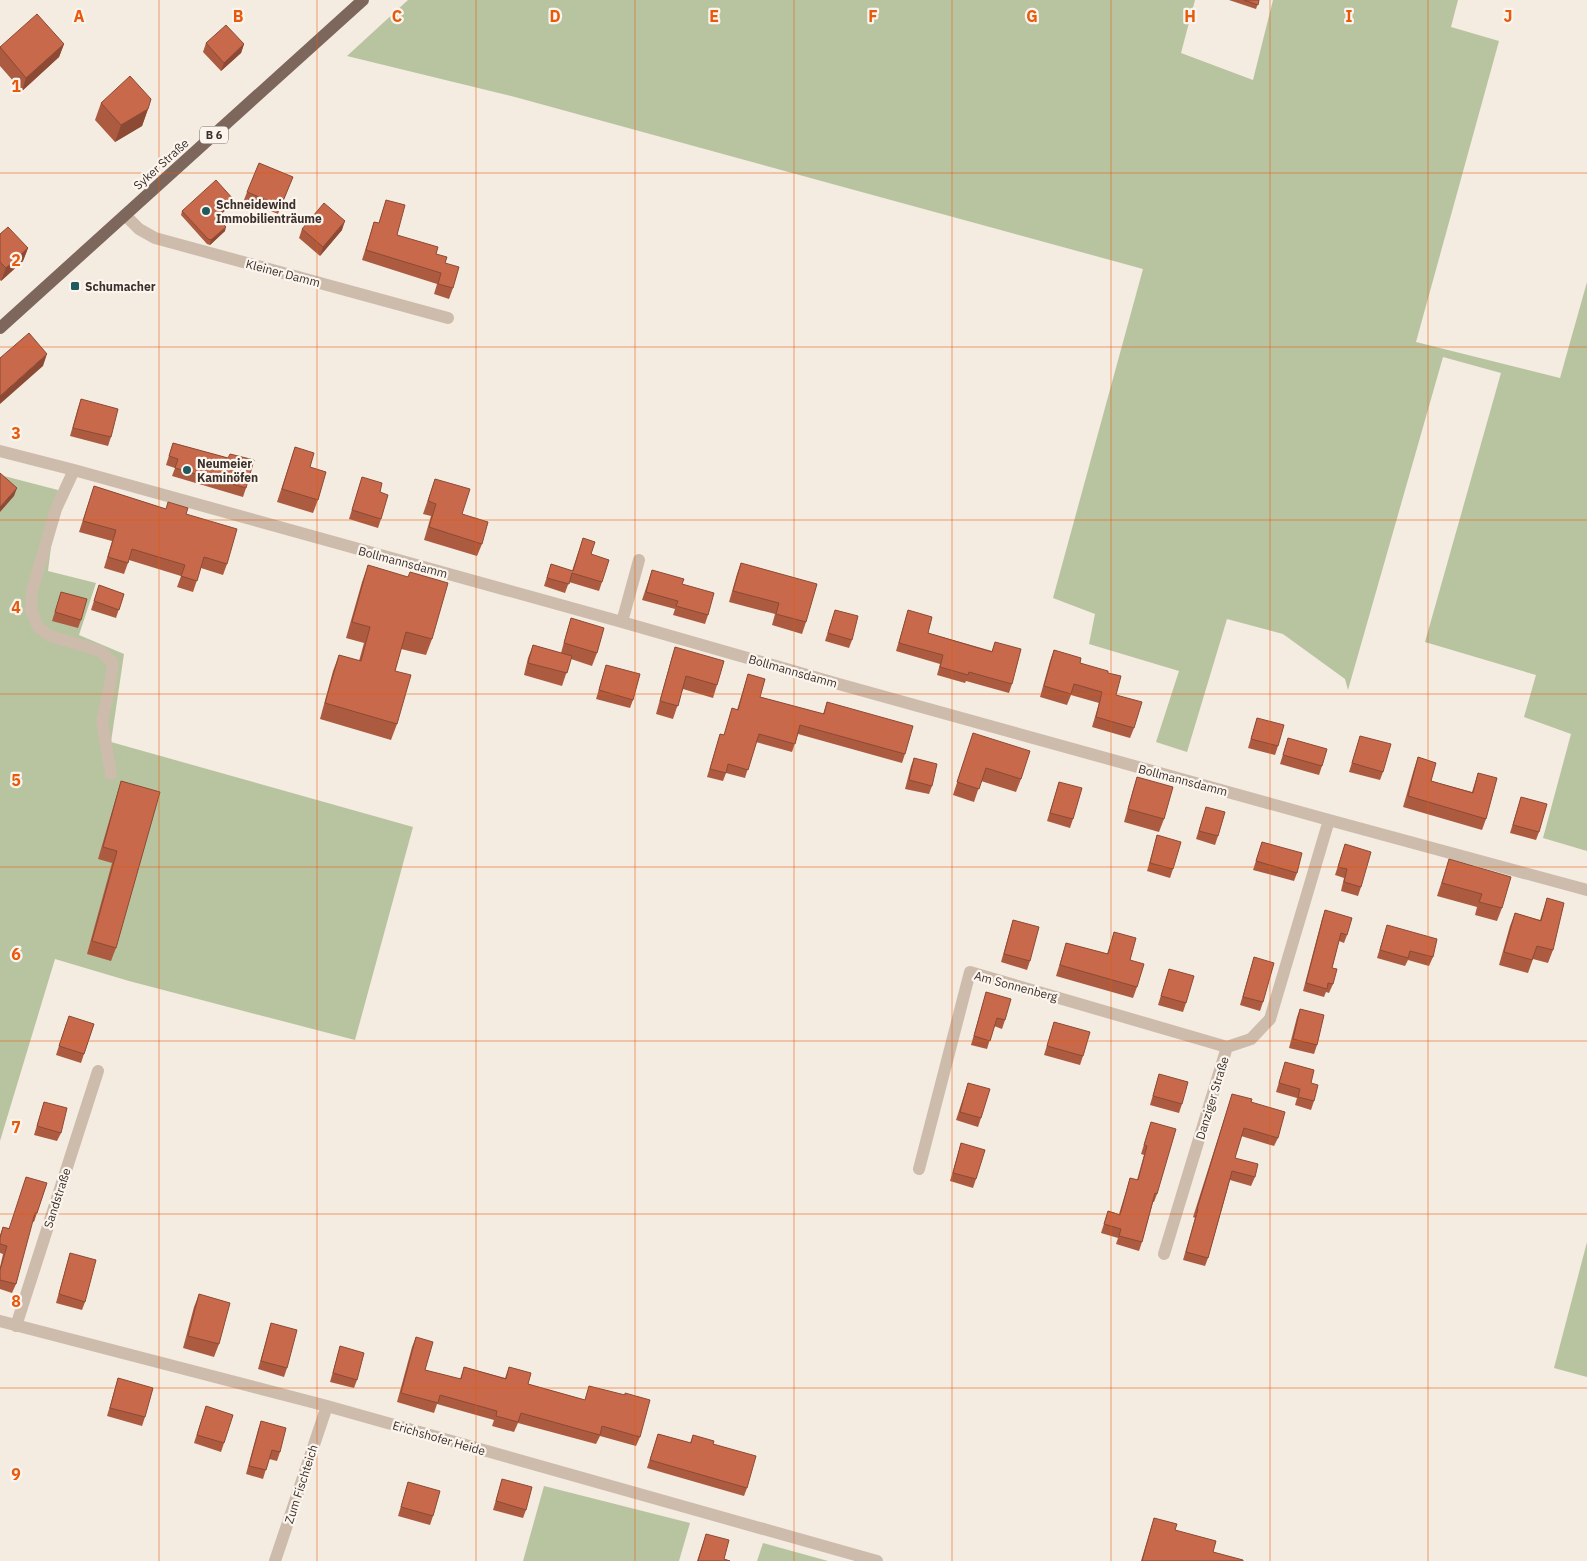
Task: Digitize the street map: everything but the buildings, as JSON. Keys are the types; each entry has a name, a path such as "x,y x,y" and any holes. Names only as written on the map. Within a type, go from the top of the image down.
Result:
{"main road":[{"name":"Syker Straße","path":"0,328 363,0"}],"street":[{"name":"Kleiner Damm","path":"125,215 139,229 155,238 448,318"},
{"name":"Bollmannsdamm","path":"0,452 74,470 835,683 1587,890"},
{"path":"74,470 56,509 32,591 31,610 38,627 50,636 100,651 113,663 102,721 112,774"},
{"path":"622,622 639,560"},
{"name":"Danziger Straße","path":"1164,1254 1227,1047 1251,1039 1270,1019 1329,820"},
{"name":"Am Sonnenberg","path":"919,1169 970,972 1227,1047"},
{"name":"Sandstraße","path":"16,1326 98,1070"},
{"name":"Erichshofer Heide","path":"0,1321 327,1406 877,1561"},
{"name":"Zum Fischteich","path":"276,1561 327,1406"}],"green space":[{"path":"408,0 1195,0 1181,53 1253,80 1273,0 1458,0 1451,27 1499,41 1416,342 1560,378 1587,282 1587,851 1543,838 1571,734 1524,717 1536,675 1425,642 1501,373 1443,357 1348,690 1345,679 1283,634 1227,619 1187,752 1156,742 1179,671 1089,644 1095,614 1053,598 1143,269 515,97 347,56"},
{"path":"0,475 58,490 48,571 96,583 79,635 124,654 111,742 413,827 355,1040 129,981 55,959 0,1141"},
{"path":"1587,1242 1587,1377 1554,1368"},
{"path":"544,1486 690,1523 679,1561 523,1561"},
{"path":"763,1543 828,1561 757,1561"}],"place":[{"name":"Schneidewind Immobilienträume","path":"206,211"},
{"name":"Schumacher","path":"75,286"},
{"name":"Neumeier Kaminöfen","path":"187,470"}]}
